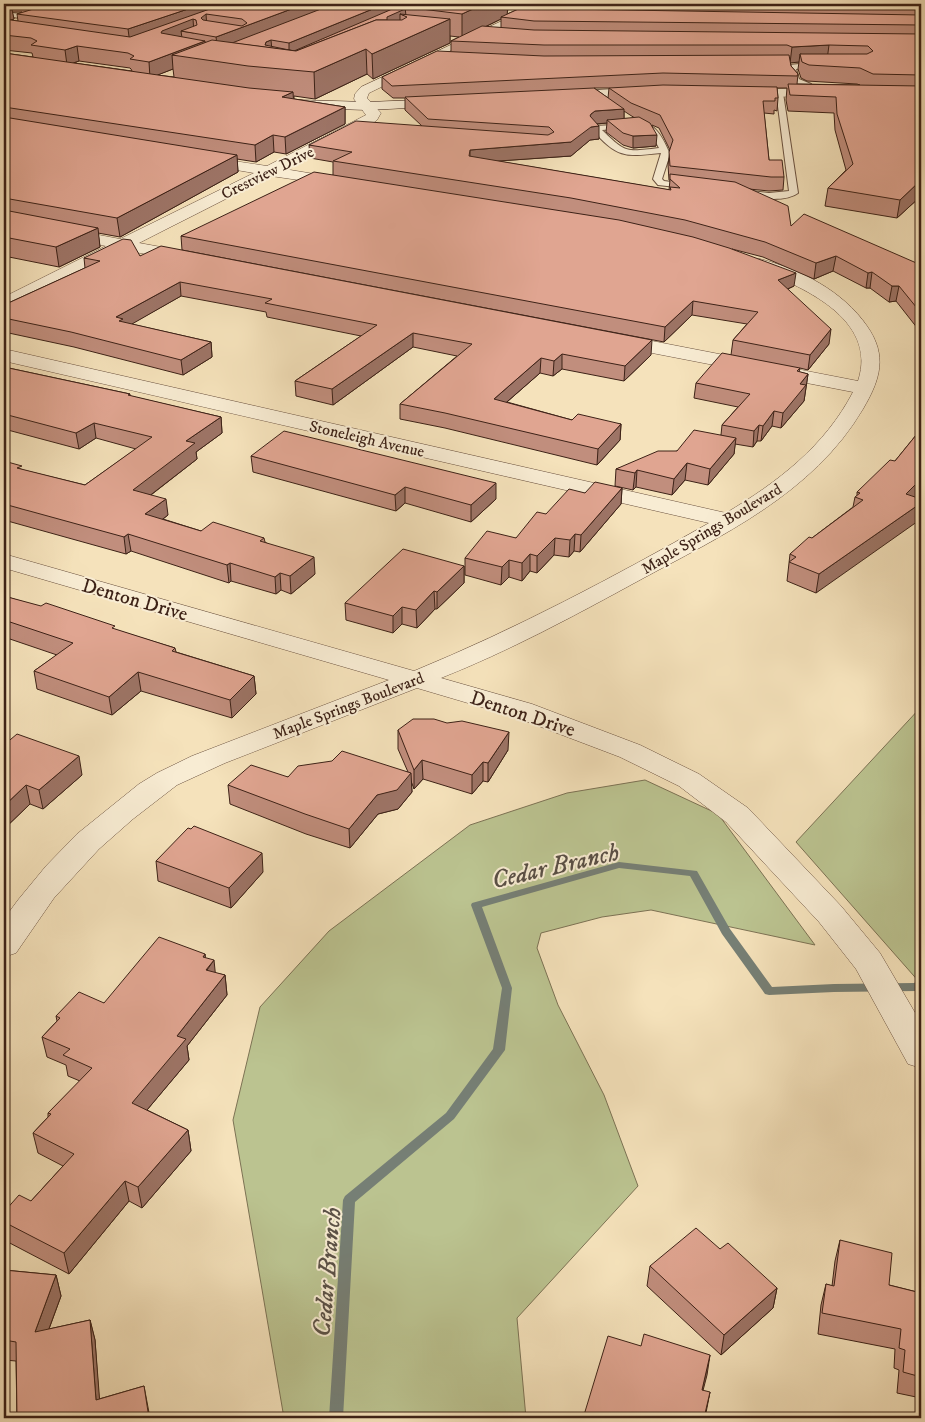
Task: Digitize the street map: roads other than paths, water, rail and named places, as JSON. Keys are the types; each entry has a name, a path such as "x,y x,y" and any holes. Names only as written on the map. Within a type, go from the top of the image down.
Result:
{"street":[{"name":"Crestview Drive","path":"4,304 298,157 358,131 374,113 360,99 361,94 365,90 431,58 453,44 480,35 541,7"},
{"path":"480,35 500,37"},
{"path":"731,92 779,93 805,90 842,95"},
{"path":"553,96 662,91"},
{"path":"282,102 368,106 454,102"},
{"path":"298,157 308,171 321,179"},
{"path":"188,158 359,185"},
{"path":"4,222 208,261"},
{"name":"Maple Springs Boulevard","path":"4,945 19,920 43,888 90,838 165,781 202,761 414,680 480,652 566,611 730,521 786,484 838,433 865,388 871,364 863,332 852,317 834,301 800,280 742,258"},
{"path":"596,336 865,388"},
{"name":"Stoneleigh Avenue","path":"4,355 730,521"},
{"name":"Denton Drive","path":"4,561 522,710 630,751 689,780 738,815 824,907 868,961 918,1048"}],"lane":[{"path":"506,13 522,15"},
{"path":"4,14 36,18"},
{"path":"431,58 450,60"},
{"path":"826,86 805,90 794,80 792,67 827,64"},
{"path":"731,192 769,196 784,196 794,193 779,93"},
{"path":"591,94 604,103"},
{"path":"626,119 654,131 666,154 657,179 661,183 703,189"},
{"path":"639,125 595,128 620,151 635,153 664,150"}],"waterway":[{"name":"Cedar Branch","path":"336,1418 349,1200 450,1116 499,1050 507,988 476,905 619,865 693,873 726,931 769,991 917,987 921,983"}]}
